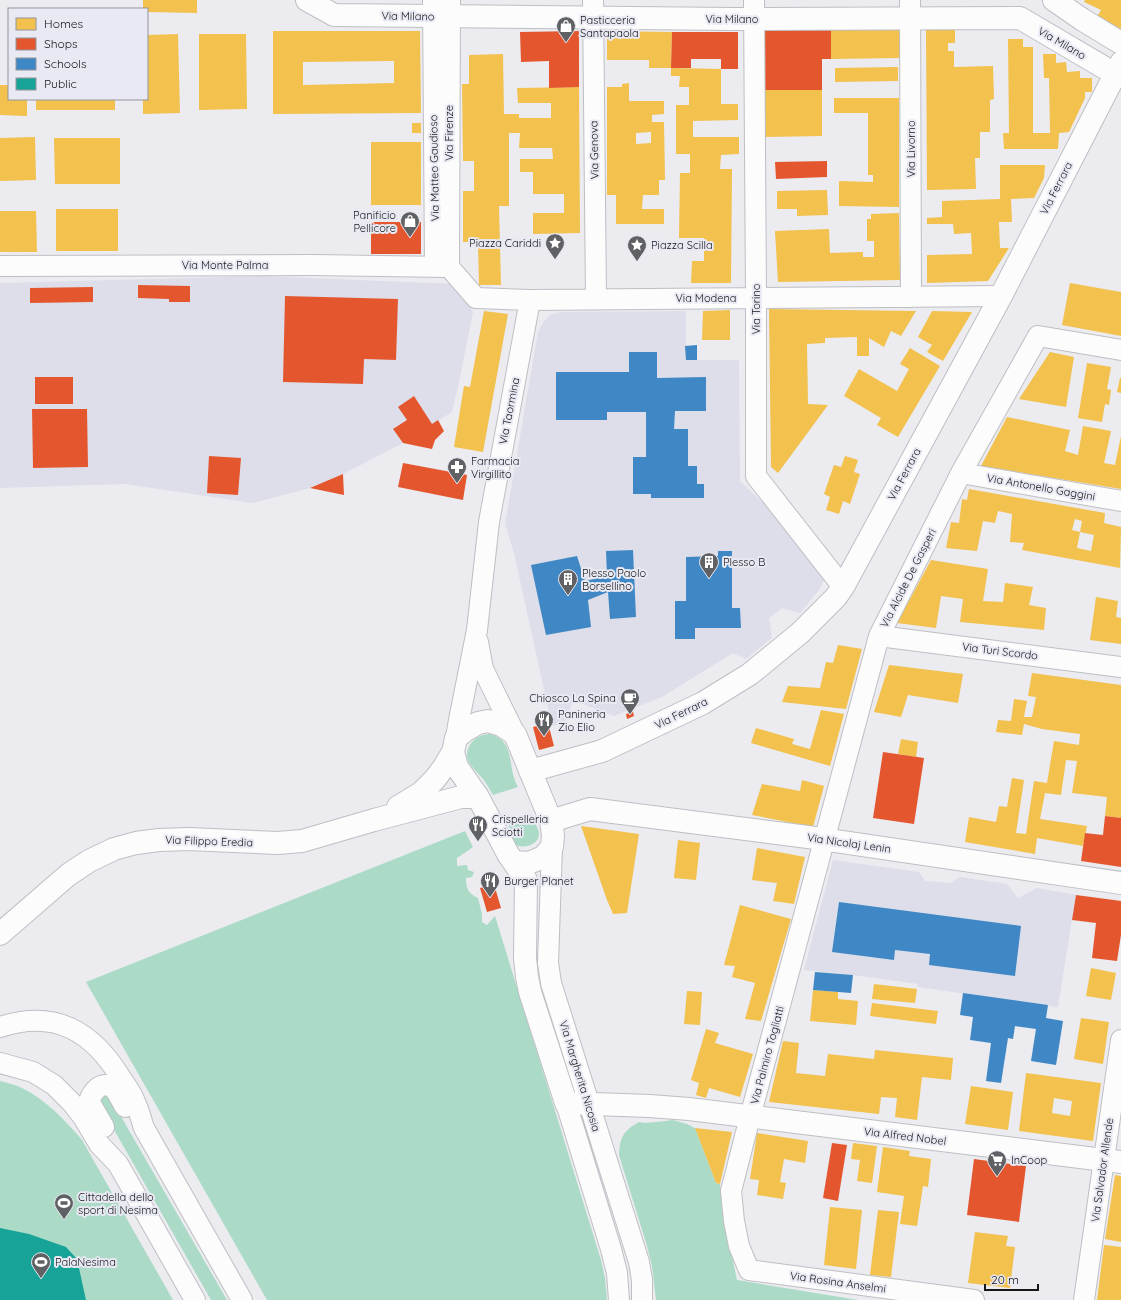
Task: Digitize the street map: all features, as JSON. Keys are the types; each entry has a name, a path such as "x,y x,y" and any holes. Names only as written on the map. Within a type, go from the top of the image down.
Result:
{"main road":[{"name":"Via Milano","path":"307,0 334,14 441,8 754,10 910,9 1020,18 1118,69"},
{"path":"1054,0 1121,43"},
{"name":"Via Ferrara","path":"530,771 602,750 703,703 750,674 800,633 836,596 843,587 1001,296 1118,69"},
{"path":"374,820 421,793 444,767 455,745 466,730 478,723 488,721 501,725 515,734 551,821 553,835 552,847 543,857 529,863 515,862"},
{"name":"Via Margherita Nicosia","path":"455,745 457,767 478,798 508,854 515,862 526,880 525,958 527,977 530,992 566,1103"},
{"path":"374,820 461,797 478,798"},
{"name":"Via Nicolaj Lenin","path":"551,821 590,809 825,840 1121,883"},
{"name":"Via Filippo Eredia","path":"0,934 68,875 89,861 114,849 136,842 189,839 278,843 302,841 374,820"},
{"name":"Via Alfred Nobel","path":"566,1103 689,1109 1112,1161"}],"street":[{"name":"Via Matteo Gaudioso","path":"441,8 434,70 442,125 442,266"},
{"name":"Via Firenze","path":"441,8 442,125"},
{"name":"Via Genova","path":"593,9 596,299"},
{"name":"Via Livorno","path":"910,9 911,297"},
{"name":"Via Torino","path":"754,10 756,476 843,587"},
{"name":"Via Monte Palma","path":"0,266 442,266"},
{"name":"Via Modena","path":"442,266 476,298 530,300 1001,296"},
{"name":"Via Taormina","path":"477,630 489,522 530,300"},
{"name":"Via Alcide De Gasperi","path":"825,840 879,636 962,473 1038,336 1121,350"},
{"name":"Via Antonello Gaggini","path":"962,473 1121,501"},
{"path":"477,630 483,669 515,734"},
{"path":"455,745 477,630"},
{"name":"Via Turi Scordo","path":"879,636 1121,667"},
{"name":"Via Palmiro Togliatti","path":"749,1270 739,1246 734,1221 731,1191 825,840"},
{"name":"Via Margherita Nicosia","path":"552,847 548,963 551,984 639,1262 642,1300"},
{"path":"0,1027 23,1022 55,1022 84,1035 112,1063 135,1100 144,1128 242,1300"},
{"name":"Via Salvador Allende","path":"1084,1300 1112,1161 1121,1040"},
{"path":"0,1063 33,1072 54,1085 76,1107 100,1144 118,1164"},
{"path":"144,1128 125,1107 114,1089 108,1085 95,1089 91,1094 89,1101 110,1138 118,1164 195,1300"},
{"name":"Via Margherita Nicosia","path":"566,1103 617,1273 619,1300"},
{"name":"Via Rosina Anselmi","path":"749,1270 974,1300"}],"shaded area":[{"path":"261,276 455,284 473,312 452,412 403,443 343,474 310,488 253,503 125,484 0,488 0,283"},
{"path":"686,311 686,360 739,360 740,481 764,504 813,562 824,580 819,590 800,613 782,608 769,618 772,638 746,659 733,653 662,697 614,716 573,700 565,723 552,726 514,553 505,524 538,332 544,321 550,315 561,312"},
{"path":"833,860 919,872 925,881 950,883 960,877 1007,884 1018,898 1037,888 1076,895 1058,1007 918,987 918,984 804,970"}],"green space":[{"path":"489,734 498,737 504,742 510,755 514,779 518,787 493,795 470,764 467,755 470,745 476,738"},
{"path":"529,814 538,828 539,837 535,842 528,846 518,846 515,844 509,826 511,822"},
{"path":"465,831 473,847 457,858 457,866 467,865 468,870 474,872 472,877 466,878 466,885 468,890 478,898 482,914 482,922 487,925 495,916 601,1260 605,1278 607,1300 267,1300 86,982"},
{"name":"Cittadella dello sport di Nesima","path":"0,1081 21,1088 40,1099 62,1118 82,1140 173,1300 0,1300"},
{"path":"108,1094 227,1300 211,1300 97,1100 98,1095"},
{"path":"673,1120 695,1128 716,1183 720,1184 722,1208 737,1280 858,1300 656,1300 652,1266 619,1155 619,1149 623,1135 629,1128 639,1122 650,1123"}],"building: Homes":[{"path":"143,0 197,0 197,13 148,12 148,8 143,8"},
{"path":"1085,0 1121,0 1121,29 1097,17 1101,10 1084,2"},
{"path":"831,28 900,28 901,58 831,59"},
{"path":"926,28 955,28 955,43 948,43 948,51 954,51 954,67 993,66 994,99 990,100 990,132 980,132 980,158 975,158 976,189 927,190"},
{"path":"273,31 420,31 421,113 273,114","holes":["394,61 394,83 303,85 303,62"]},
{"path":"607,31 672,32 671,68 649,68 649,60 607,60"},
{"path":"178,34 180,113 143,114 143,100 148,100 148,35"},
{"path":"199,34 246,34 247,109 199,110"},
{"path":"1008,39 1023,39 1023,47 1033,47 1033,133 1050,133 1049,78 1044,78 1043,54 1056,54 1056,63 1066,62 1067,72 1080,71 1080,78 1092,78 1092,92 1085,92 1085,98 1069,132 1059,133 1058,149 1004,149 1003,133 1009,133"},
{"path":"503,54 504,114 519,114 519,118 551,118 551,103 518,103 517,88 579,87 580,233 533,234 533,213 564,213 564,194 533,194 533,172 520,172 520,159 553,159 552,148 519,148 520,133 509,133 509,206 499,206 501,285 479,285 478,242 463,242 463,191 474,191 474,161 463,161 462,84 469,84 469,55"},
{"path":"898,67 898,81 835,82 835,68"},
{"path":"671,68 721,69 721,104 738,104 738,120 693,121 693,137 739,137 739,154 721,155 720,169 732,169 731,283 691,283 692,261 704,261 704,238 679,238 680,173 690,173 690,154 676,154 676,105 689,105 689,87 679,87 680,76 671,76"},
{"path":"629,83 629,101 664,101 664,114 652,115 652,122 664,122 665,180 659,180 659,195 643,195 642,209 664,209 664,224 616,224 616,195 607,195 607,87 622,87 622,84","holes":["651,132 651,143 636,144 636,133"]},
{"path":"0,85 8,85 8,100 27,100 27,116 0,115"},
{"path":"765,90 822,90 822,136 765,137"},
{"path":"834,98 899,98 899,207 839,206 839,181 873,182 873,175 868,175 868,113 834,113"},
{"path":"36,100 115,100 115,110 36,110"},
{"path":"412,123 421,123 421,133 412,133"},
{"path":"35,137 36,180 0,181 0,138"},
{"path":"54,138 120,138 120,184 55,184"},
{"path":"371,142 421,142 421,205 371,205"},
{"path":"1000,165 1045,165 1044,178 1034,198 1011,199 1012,222 999,222 1000,248 1009,248 988,281 927,283 927,255 972,254 971,233 954,234 953,224 927,224 927,218 942,217 942,201 1000,199"},
{"path":"827,190 828,215 797,216 797,209 777,209 777,191"},
{"path":"56,209 118,209 118,251 56,251"},
{"path":"0,211 36,211 37,252 0,252"},
{"path":"899,213 900,280 778,282 775,231 829,229 830,253 863,252 863,257 874,257 874,241 867,241 867,219 871,219 871,214"},
{"path":"1070,283 1121,292 1121,336 1062,325"},
{"path":"769,309 916,311 901,336 891,331 884,347 869,338 869,356 857,356 857,337 825,338 825,343 807,344 808,404 828,405 778,473 771,467"},
{"path":"730,310 730,340 702,340 703,311"},
{"path":"484,311 508,314 483,452 454,447 464,386 470,387"},
{"path":"932,311 972,312 943,361 927,352 932,345 918,337"},
{"path":"910,348 940,366 898,437 877,425 881,418 844,396 859,369 897,391 909,369 900,364"},
{"path":"1050,352 1074,357 1066,407 1019,399"},
{"path":"1087,363 1111,367 1107,389 1111,390 1109,405 1105,404 1102,422 1078,418"},
{"path":"1121,378 1121,393 1117,392"},
{"path":"1007,417 1070,430 1065,451 1078,455 1083,426 1111,431 1104,463 1115,465 1121,436 1121,489 981,466"},
{"path":"845,456 858,460 854,472 860,474 850,504 843,501 839,514 826,510 830,497 824,494 834,465 841,467"},
{"path":"969,489 1105,513 1104,523 1121,527 1120,568 1022,550 1024,543 1010,542 1012,514 998,511 995,523 983,521 977,551 946,548 951,522 959,523 962,499 967,500","holes":["1075,519 1082,521 1080,532 1072,530","1080,532 1094,535 1091,551 1077,548"]},
{"path":"931,560 988,569 983,601 1003,602 1005,583 1033,587 1029,605 1046,608 1044,630 960,622 963,599 941,596 936,628 897,623"},
{"path":"1096,597 1118,601 1116,617 1121,618 1121,644 1090,640"},
{"path":"838,645 862,649 846,709 782,702 788,686 820,688 826,662 833,663"},
{"path":"889,665 963,674 958,703 908,695 901,717 874,712"},
{"path":"1032,673 1121,685 1121,818 1105,816 1107,797 1072,793 1077,761 1066,760 1061,795 1045,793 1040,819 1087,826 1083,846 1037,838 1035,854 965,842 969,817 996,822 999,806 1007,807 1012,778 1024,780 1016,833 1026,834 1034,781 1047,783 1054,741 1079,745 1080,734 1042,729 1024,724 1022,735 996,732 998,720 1011,721 1014,699 1027,701 1024,717 1032,717 1036,697 1028,696"},
{"path":"821,710 844,714 830,766 751,743 756,728 794,739 792,744 810,749"},
{"path":"901,739 918,742 916,757 898,754"},
{"path":"802,780 824,786 813,827 752,815 762,784 800,791"},
{"path":"581,826 639,834 627,913 613,914"},
{"path":"678,840 700,843 696,880 674,878"},
{"path":"757,848 805,857 794,904 773,901 777,883 752,880"},
{"path":"740,905 791,919 761,1021 745,1019 755,983 732,977 735,966 724,965"},
{"path":"1091,968 1116,973 1111,1000 1086,996"},
{"path":"874,984 917,989 915,1003 872,999"},
{"path":"813,990 838,992 838,999 858,1001 856,1025 810,1021"},
{"path":"687,991 702,992 700,1025 684,1024"},
{"path":"872,1003 938,1011 936,1024 870,1016"},
{"path":"1081,1018 1109,1022 1103,1064 1074,1059"},
{"path":"706,1029 719,1033 715,1043 753,1054 740,1097 709,1088 706,1098 696,1095 699,1083 691,1080"},
{"path":"783,1041 799,1043 796,1073 825,1076 828,1054 874,1059 875,1050 953,1058 951,1080 922,1077 917,1120 895,1117 897,1098 881,1097 879,1114 769,1102"},
{"path":"1026,1073 1101,1083 1093,1141 1019,1131","holes":["1054,1098 1072,1101 1070,1116 1052,1113"]},
{"path":"971,1086 1013,1092 1008,1130 965,1124"},
{"path":"695,1128 732,1132 720,1184 716,1183"},
{"path":"757,1133 808,1141 805,1163 784,1159 780,1182 786,1183 783,1199 757,1195 759,1180 750,1179"},
{"path":"853,1143 877,1146 872,1183 857,1181 860,1160 851,1159"},
{"path":"883,1147 910,1151 909,1156 931,1159 928,1187 923,1186 917,1226 900,1224 904,1196 877,1192"},
{"path":"1115,1175 1121,1176 1121,1242 1105,1239"},
{"path":"830,1207 862,1210 856,1269 824,1265"},
{"path":"878,1210 899,1212 891,1277 870,1275"},
{"path":"975,1232 1008,1236 1006,1246 1015,1247 1010,1288 968,1283"},
{"path":"1104,1245 1121,1247 1121,1300 1097,1300"}],"building: Shops":[{"path":"831,28 831,59 822,59 822,90 765,90 765,29"},
{"path":"579,31 579,87 549,88 549,61 521,62 520,32"},
{"path":"672,32 738,32 738,69 721,69 721,59 691,59 691,68 671,68"},
{"path":"827,161 827,177 776,179 775,162"},
{"path":"371,222 421,222 421,254 371,254"},
{"path":"138,285 190,286 190,302 169,302 169,299 138,298"},
{"path":"93,287 93,302 30,303 30,288"},
{"path":"285,296 398,299 396,360 364,359 363,384 283,382"},
{"path":"35,377 73,377 73,404 35,404"},
{"path":"414,396 432,424 438,420 444,431 435,440 432,449 403,443 393,429 407,420 398,407"},
{"path":"32,409 87,409 88,467 33,468"},
{"path":"209,456 241,458 238,495 207,493"},
{"path":"403,463 467,475 463,500 398,487"},
{"path":"343,474 344,495 310,488"},
{"name":"Chiosco La Spina","path":"633,712 634,716 627,719 626,714"},
{"name":"Panineria Zio Elio","path":"548,723 554,746 539,750 533,727"},
{"path":"883,752 924,758 914,824 873,818"},
{"path":"1105,816 1121,818 1121,867 1081,861 1085,833 1103,835"},
{"name":"Burger Planet","path":"494,884 501,908 487,912 480,888"},
{"path":"1076,895 1121,901 1121,935 1117,961 1092,958 1096,923 1072,920"},
{"path":"832,1143 847,1145 838,1201 823,1198"},
{"path":"974,1159 1026,1166 1019,1222 967,1215"}],"building: Schools":[{"path":"697,345 697,360 686,360 685,346"},
{"path":"629,352 657,352 657,378 706,377 706,411 675,411 674,429 688,429 688,466 697,466 697,484 704,484 704,498 651,498 651,494 633,494 633,457 646,457 646,412 607,412 607,420 556,420 556,372 629,372"},
{"name":"Plesso Paolo Borsellino","path":"633,550 636,617 610,619 608,592 588,600 591,627 546,635 531,565 577,556 585,581 607,576 606,551"},
{"name":"Plesso B","path":"718,551 732,551 732,608 740,608 741,628 695,628 695,639 675,639 675,601 686,601 686,557 718,556"},
{"path":"839,902 1021,926 1015,976 929,965 930,954 895,950 894,960 832,952"},
{"path":"815,972 853,975 851,993 813,990"},
{"path":"963,993 1048,1005 1046,1018 1063,1021 1056,1065 1031,1061 1036,1029 1015,1026 1013,1039 1008,1038 1001,1083 986,1081 991,1043 970,1040 973,1017 960,1015"}],"building: Public":[{"name":"PalaNesima","path":"0,1228 29,1234 66,1247 77,1259 86,1300 0,1300"}],"place":[{"name":"Pasticceria Santapaola","path":"566,43"},
{"name":"Panificio Pellicore","path":"410,238"},
{"name":"Piazza Cariddi","path":"555,260"},
{"name":"Piazza Scilla","path":"637,262"},
{"name":"Farmacia Virgillito","path":"457,484"},
{"name":"Plesso B","path":"709,579"},
{"name":"Plesso Paolo Borsellino","path":"568,596"},
{"name":"Chiosco La Spina","path":"630,715"},
{"name":"Panineria Zio Elio","path":"544,737"},
{"name":"Crispelleria Sciotti","path":"478,842"},
{"name":"Burger Planet","path":"490,898"},
{"name":"InCoop","path":"997,1177"},
{"name":"Cittadella dello sport di Nesima","path":"64,1220"},
{"name":"PalaNesima","path":"41,1279"}]}
